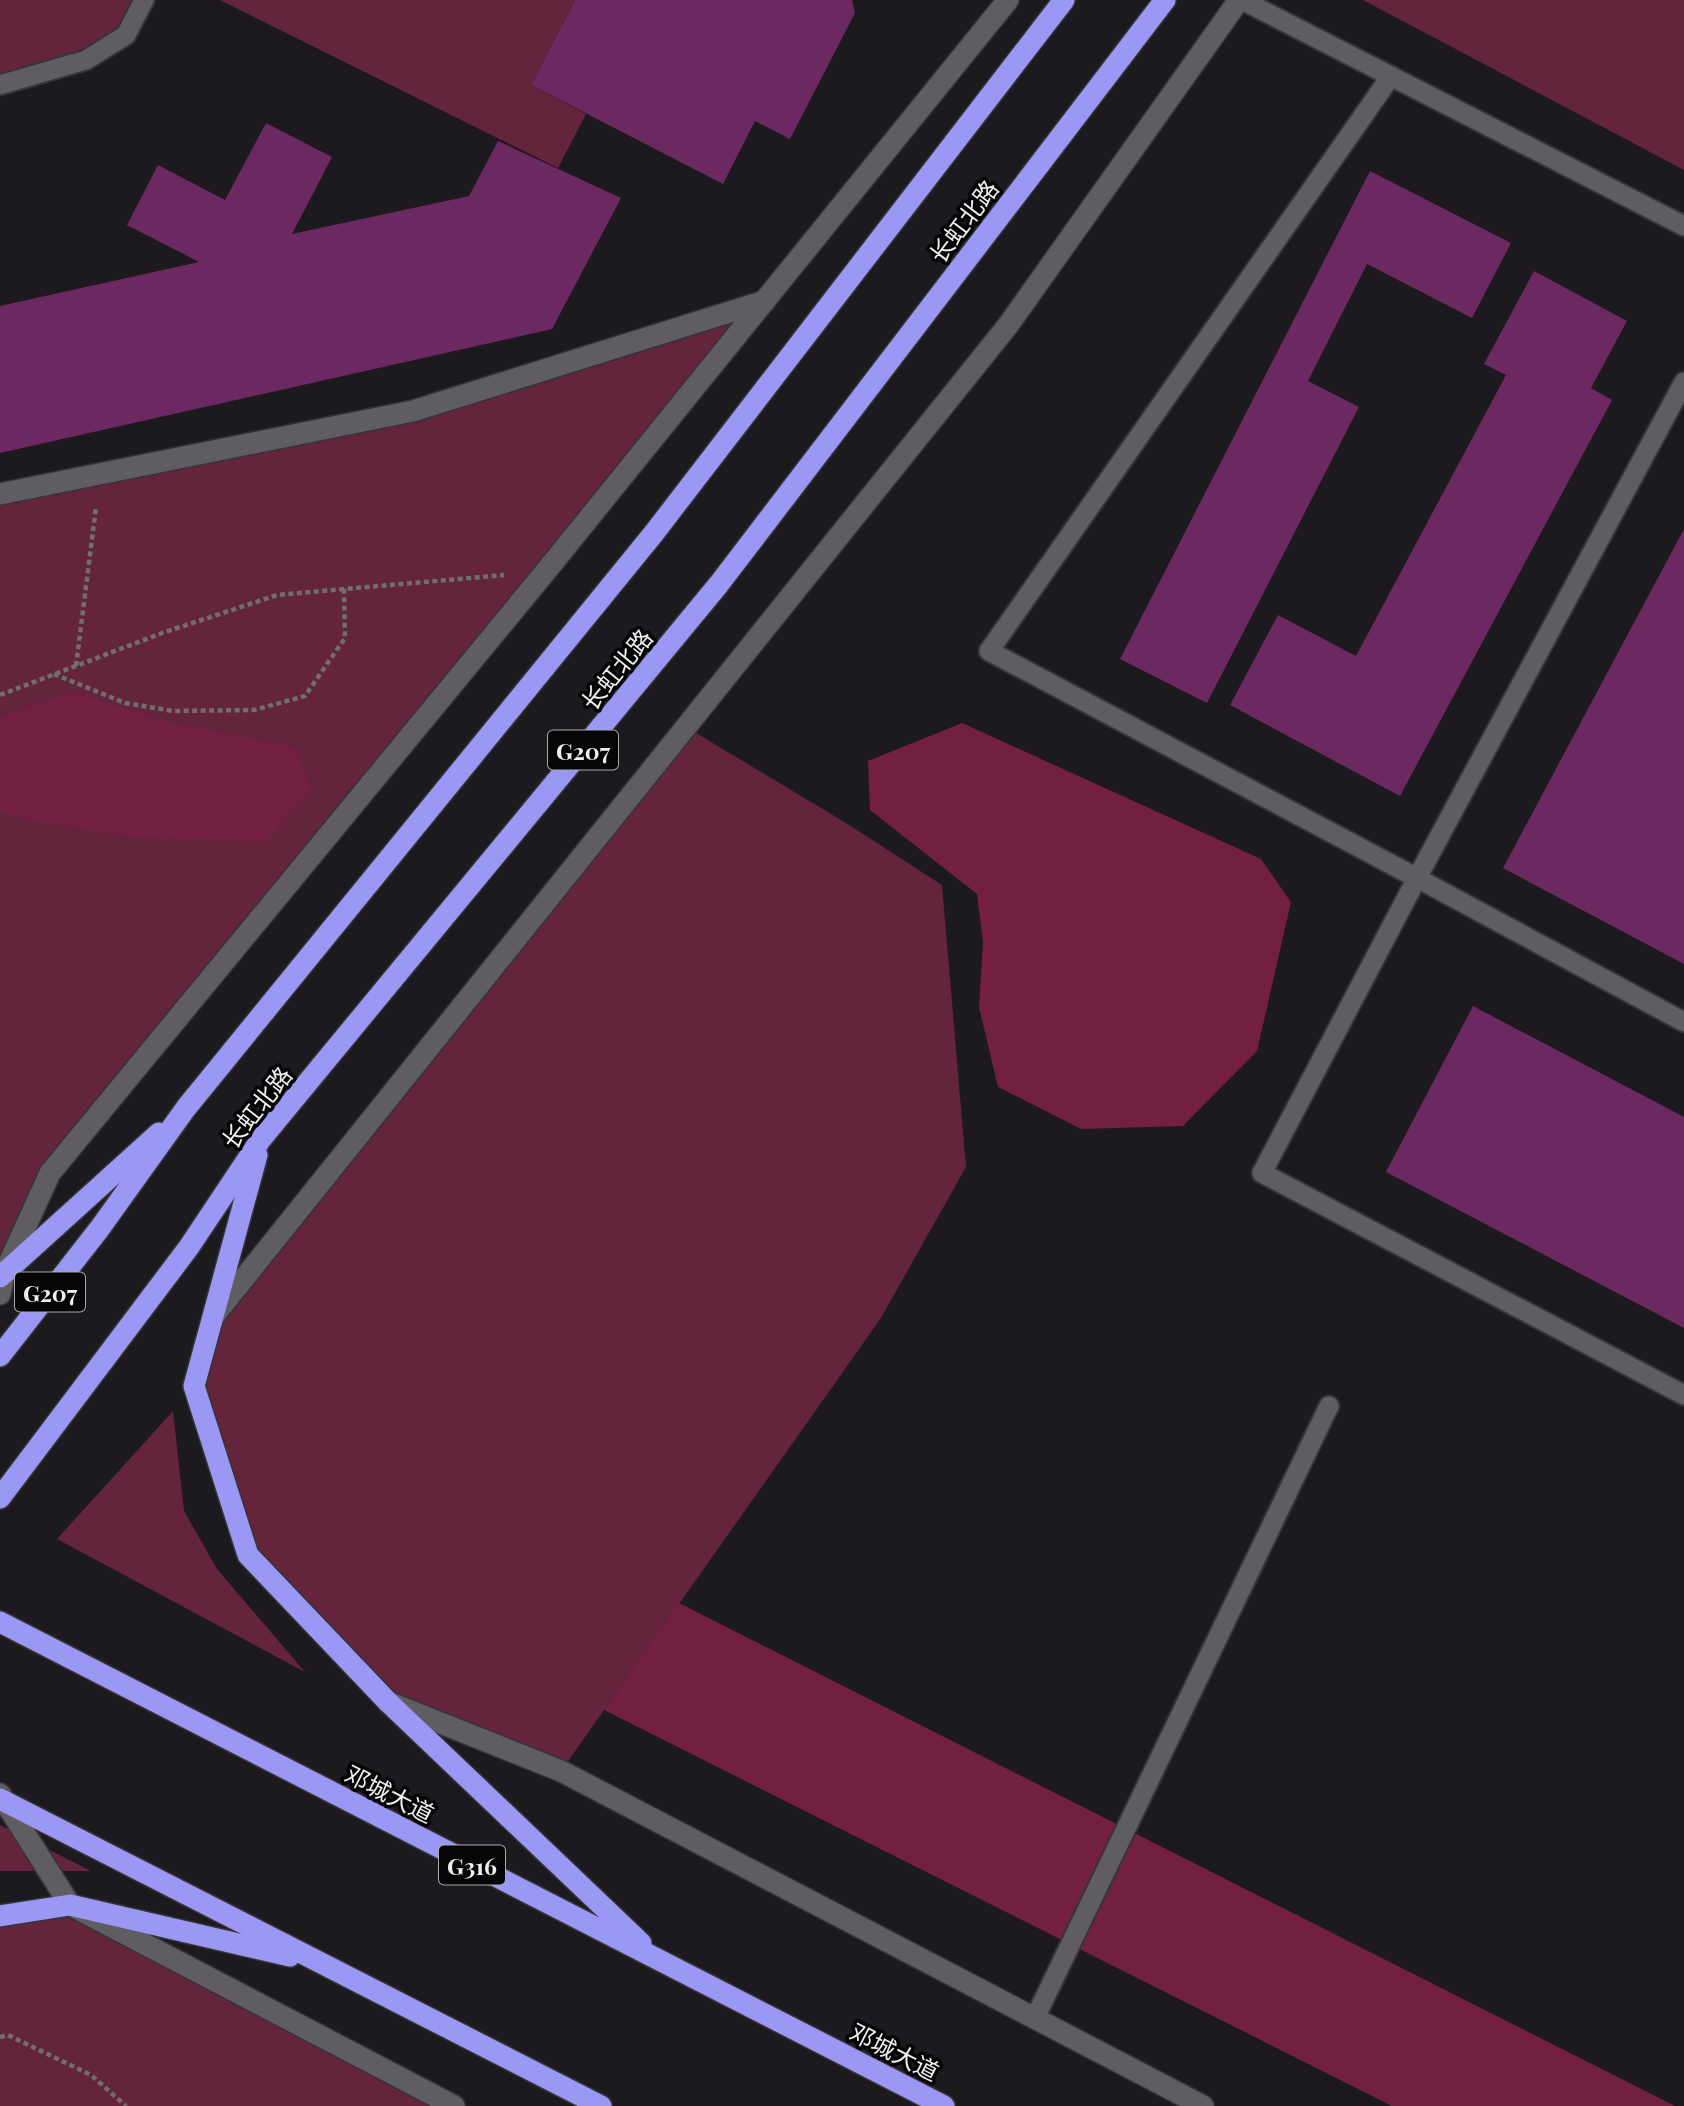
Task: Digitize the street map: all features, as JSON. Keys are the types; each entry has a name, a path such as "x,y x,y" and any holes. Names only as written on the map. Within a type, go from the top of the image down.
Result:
{"highway":[{"name":"G207","path":"0,1356 100,1228 186,1108 654,533 1064,0"},
{"name":"长虹北路","path":"0,1498 188,1247 261,1139 719,584 1165,0"},
{"path":"2,1282 186,1108"},
{"path":"261,1139 194,1386 248,1555 388,1702 657,1959"},
{"name":"邓城大道","path":"0,1622 944,2106"},
{"path":"0,1797 601,2106"},
{"path":"0,1916 70,1905 322,1964"}],"street":[{"path":"2,1282 50,1173 546,571 1008,0"},
{"path":"213,1317 1009,324 1241,0"},
{"path":"0,494 413,411 765,301"},
{"path":"388,1702 561,1771 1203,2106"},
{"path":"0,1797 70,1905 454,2106"}],"lane":[{"path":"0,85 86,60 126,35 144,0"},
{"path":"1241,0 1684,226"},
{"path":"1391,76 989,651 1684,1023"},
{"path":"1684,382 1417,878 1262,1173 1684,1395"},
{"path":"1035,2018 1329,1406"}],"path":[{"path":"76,666 100,474"},
{"path":"0,695 162,633 276,594 546,571"},
{"path":"54,674 125,703 173,711 254,710 305,696 345,638 344,588"},
{"path":"0,2037 8,2035 91,2075 125,2106"}],"shaded area":[{"path":"0,0 144,0 126,35 0,85"},
{"path":"220,0 575,0 531,85 586,114 558,168"},
{"path":"1363,0 1684,0 1684,170"},
{"path":"765,301 50,1173 0,1277 0,494 413,411"},
{"path":"72,692 166,722 295,748 311,790 265,841 134,837 0,812 0,718"},
{"path":"962,723 1261,859 1291,902 1257,1051 1183,1126 1081,1129 998,1087 979,1007 983,943 977,894 870,810 868,761"},
{"path":"686,727 846,823 942,885 966,1167 881,1318 561,1771 388,1702 248,1555 194,1386 213,1317"},
{"path":"173,1411 184,1511 217,1569 305,1672 57,1539"},
{"path":"679,1603 1675,2106 1392,2106 604,1710"},
{"path":"0,1825 91,1871 0,1871"},
{"path":"70,1905 454,2106 0,2106 0,1916"}],"building":[{"path":"575,0 852,0 855,13 790,139 755,121 723,184 531,85"},
{"path":"266,123 332,157 292,234 469,196 498,141 621,198 552,329 0,453 0,306 199,262 127,225 158,165 225,200"},
{"path":"1370,171 1511,243 1472,318 1367,264 1308,381 1359,407 1207,703 1120,659"},
{"path":"1534,271 1627,321 1591,388 1612,400 1400,796 1230,705 1278,615 1356,656 1506,375 1484,364"},
{"path":"1684,529 1684,964 1503,868"},
{"path":"1473,1006 1684,1117 1684,1328 1386,1172"}]}
